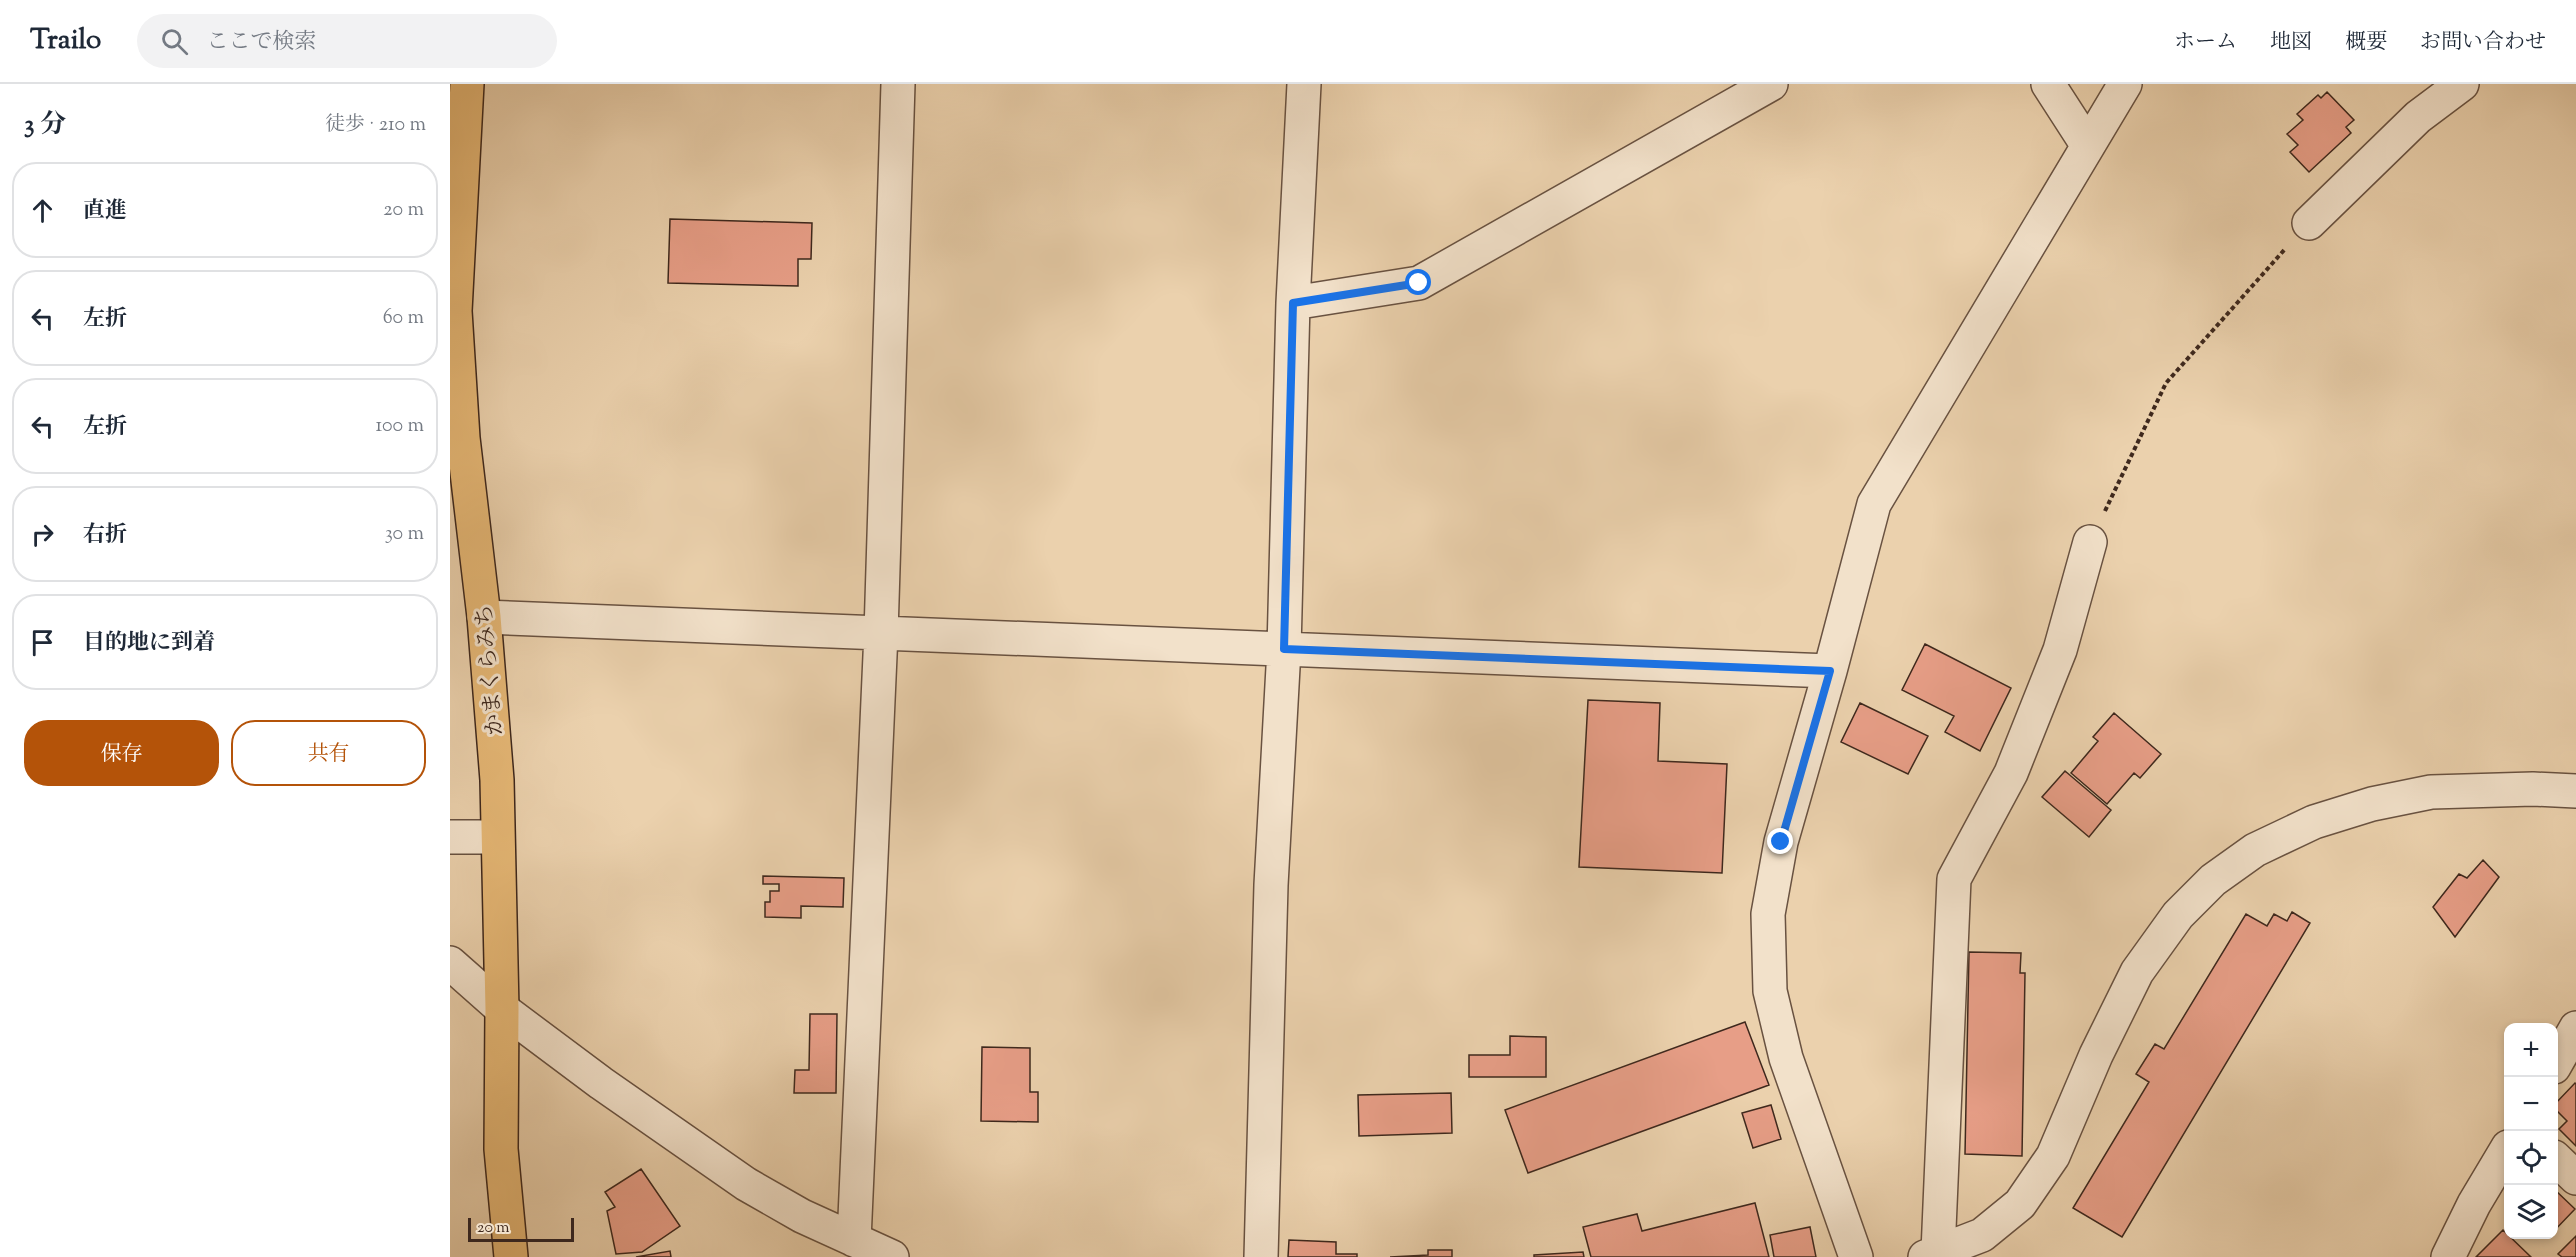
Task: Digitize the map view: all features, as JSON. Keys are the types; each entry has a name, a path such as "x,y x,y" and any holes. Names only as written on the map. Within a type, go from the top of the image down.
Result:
{"main road":[{"name":"かまくらみち","path":"467,84 455,311 463,438 484,617 496,780 502,1009 501,1149 511,1257"}],"street":[{"path":"854,1240 881,633 898,84"},
{"path":"1261,1257 1271,885 1284,649 1293,303 1304,84"},
{"path":"1293,303 1419,283 1771,84"},
{"path":"2048,84 2088,146"},
{"path":"1856,1257 1786,1058 1770,991 1768,914 1781,842 1830,671 1874,504 2125,84"},
{"path":"2309,223 2418,117 2462,84"},
{"path":"2090,542 2060,650 2011,773 1954,879 1931,1255 1982,1234 2020,1204 2053,1156 2096,1055 2137,972 2178,915 2213,880 2255,850 2304,826 2372,804 2431,792 2533,789 2576,791"},
{"path":"484,617 1830,671"},
{"path":"450,837 497,837"},
{"path":"450,963 502,1009 601,1083 746,1184 802,1216 892,1257"},
{"path":"2558,1059 2576,1028"},
{"path":"2448,1257 2474,1204 2504,1154"},
{"path":"2558,1162 2576,1178"}],"path":[{"path":"2090,542 2166,383 2309,223"}],"building":[{"path":"2327,92 2354,120 2346,127 2351,133 2309,172 2290,152 2298,145 2287,134 2303,120 2297,114 2318,95 2321,98"},
{"path":"670,219 812,223 811,259 798,259 798,286 668,283"},
{"path":"1925,644 2011,688 1980,751 1945,732 1954,716 1902,690"},
{"path":"1588,700 1660,703 1658,761 1727,764 1722,873 1579,867"},
{"path":"1860,703 1928,736 1908,774 1841,742"},
{"path":"2114,713 2161,754 2140,778 2134,773 2107,804 2071,773 2098,741 2093,737"},
{"path":"2065,771 2111,810 2089,837 2042,797"},
{"path":"2483,860 2499,877 2455,937 2433,907 2459,874 2467,878"},
{"path":"763,876 844,878 843,907 801,906 801,918 765,917 765,902 770,902 770,891 779,891 779,884 763,884"},
{"path":"2292,912 2310,923 2122,1237 2073,1208 2149,1082 2136,1074 2155,1044 2164,1049 2246,914 2267,926 2274,914 2287,921"},
{"path":"1969,952 2021,953 2020,973 2025,973 2022,1156 1965,1154"},
{"path":"810,1014 837,1014 836,1093 794,1093 795,1070 809,1070"},
{"path":"1745,1022 1769,1085 1528,1173 1505,1110"},
{"path":"1510,1036 1546,1037 1546,1077 1469,1077 1469,1055 1510,1055"},
{"path":"982,1047 1030,1048 1030,1092 1038,1092 1038,1122 981,1121"},
{"path":"2576,1084 2576,1146 2559,1129 2567,1121 2558,1112 2558,1101"},
{"path":"1451,1093 1452,1133 1359,1136 1358,1095"},
{"path":"1771,1105 1781,1139 1753,1148 1742,1113"},
{"path":"641,1169 680,1226 642,1252 616,1254 607,1211 615,1207 605,1192"},
{"path":"2558,1193 2575,1209 2558,1227"},
{"path":"1755,1203 1769,1257 1591,1257 1583,1227 1637,1214 1642,1231"},
{"path":"1810,1227 1816,1257 1774,1257 1770,1235"},
{"path":"2503,1230 2504,1239 2512,1239 2531,1257 2476,1257"},
{"path":"2576,1236 2576,1257 2562,1257 2558,1254"},
{"path":"1289,1240 1336,1242 1336,1254 1357,1254 1357,1257 1288,1257"},
{"path":"1428,1250 1452,1250 1452,1257 1390,1257 1428,1255"},
{"path":"670,1251 671,1257 636,1257"},
{"path":"1583,1252 1584,1257 1534,1257 1534,1255"}],"route":[{"path":"1419,283 1293,303 1284,649 1830,671 1781,842"}]}
